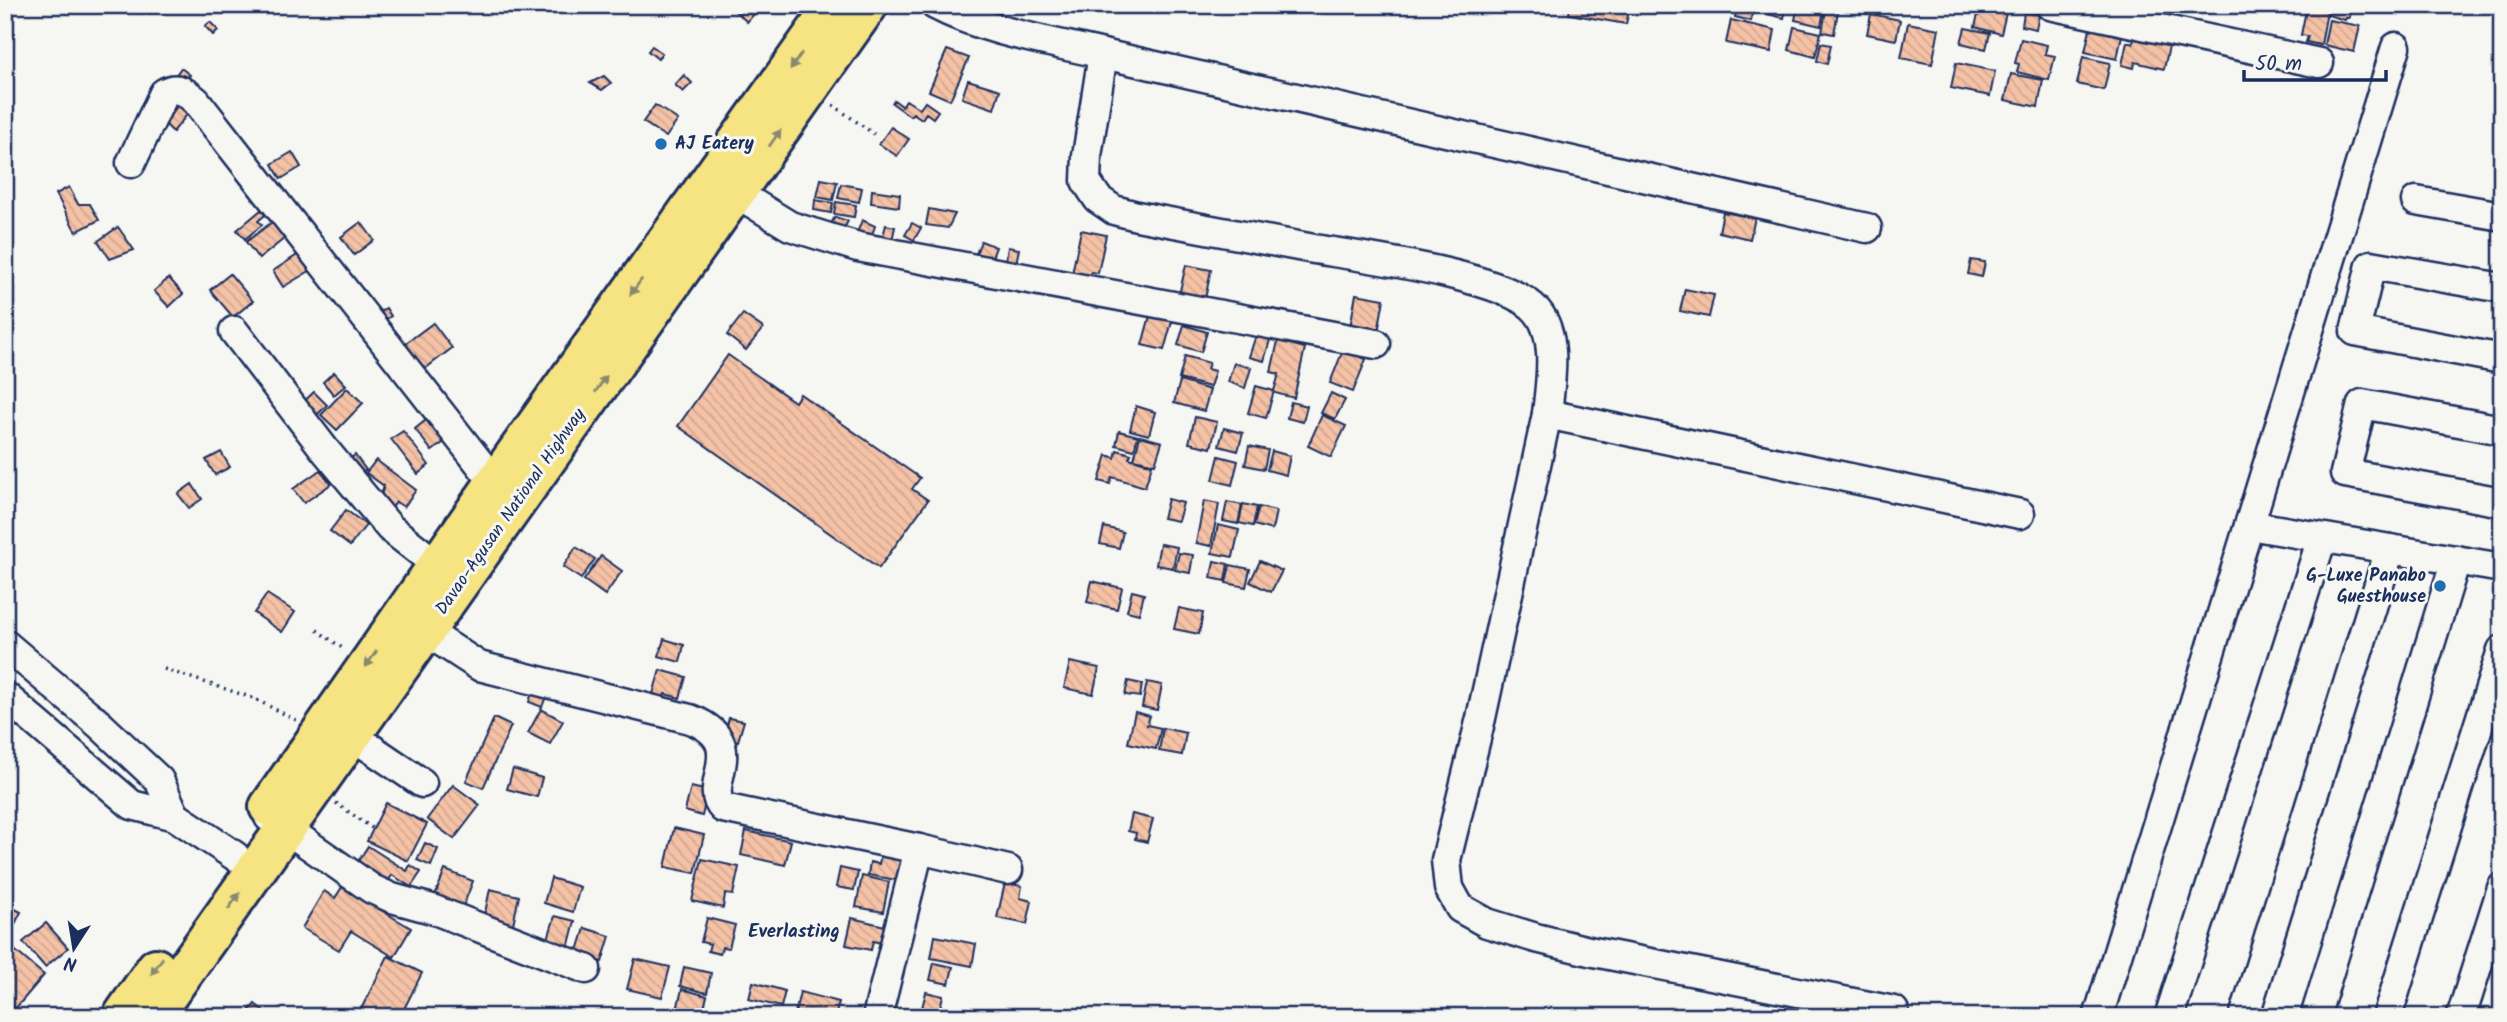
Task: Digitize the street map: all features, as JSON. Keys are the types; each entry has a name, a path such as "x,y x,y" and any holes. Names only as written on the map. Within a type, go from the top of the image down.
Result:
{"highway":[{"name":"Davao-Agusan National Highway","path":"122,1017 235,856 314,788 333,729 414,624 678,251 835,5"},
{"name":"Davao-Agusan National Highway","path":"152,1017 333,729 366,667 414,624 437,565 495,483 678,251 736,193 868,5"}],"street":[{"path":"935,5 954,15 980,23 1103,54 1867,228"},
{"path":"2050,5 2319,62"},
{"path":"2098,1017 2396,47"},
{"path":"1103,54 1087,156 1086,180 1098,199 1114,209 1137,216 1436,271 1486,284 1515,295 1538,311 1550,339 1551,373 1547,414 1481,718 1446,860 1449,888 1460,908 1487,923 1589,951 1894,1011"},
{"path":"131,163 164,93 170,89 179,89 187,93 196,101 495,483"},
{"path":"736,193 790,226 858,247 1376,344"},
{"path":"2416,201 2502,216"},
{"path":"2502,288 2371,265 2355,331 2502,359"},
{"path":"234,331 325,450 390,528 437,565"},
{"path":"2502,430 2362,404 2345,473 2502,502"},
{"path":"1547,414 2020,514"},
{"path":"2249,525 2502,568"},
{"path":"2169,1017 2322,538"},
{"path":"2244,1017 2390,549"},
{"path":"2315,1017 2456,560"},
{"path":"414,624 479,666 690,719 708,726 718,736 722,753 722,771 716,796 723,808 1008,870"},
{"path":"5,644 99,724 159,780 175,816"},
{"path":"2387,1017 2502,650"},
{"path":"5,696 132,805 175,816 235,856"},
{"path":"71,754 99,724"},
{"path":"333,729 422,783"},
{"path":"274,821 372,889 392,898 432,909 586,969"},
{"path":"877,1017 919,849"},
{"path":"2461,1017 2502,888"}],"path":[{"path":"809,89 874,134"},
{"path":"317,630 366,667"},
{"path":"164,669 253,698 333,729"},
{"path":"314,788 372,828"}],"building":[{"path":"729,5 762,5 747,22"},
{"path":"1542,5 1567,5 1565,10"},
{"path":"1570,5 1630,5 1626,24 1569,14"},
{"path":"1737,5 1754,5 1751,21 1735,17"},
{"path":"1769,5 1787,5 1784,18 1767,14"},
{"path":"1798,5 1825,5 1821,26 1795,20"},
{"path":"1827,5 1839,5 1834,34 1822,32"},
{"path":"2307,5 2328,5 2321,45 2306,42 2308,36 2301,35"},
{"path":"2330,5 2349,5 2349,18 2345,20 2328,15"},
{"path":"1980,6 2006,13 2001,34 1975,27"},
{"path":"2024,12 2039,15 2036,29 2022,26"},
{"path":"1871,14 1900,20 1896,40 1867,34"},
{"path":"1731,20 1775,30 1771,52 1726,43"},
{"path":"2329,20 2360,26 2354,52 2324,45"},
{"path":"210,22 218,30 213,35 205,26"},
{"path":"1908,23 1939,29 1932,64 1901,58"},
{"path":"2091,24 2123,30 2117,59 2085,52"},
{"path":"1794,27 1821,33 1815,57 1789,50"},
{"path":"1965,28 1990,33 1986,49 1961,43"},
{"path":"2134,37 2170,42 2164,69 2135,62 2134,68 2122,65 2127,42 2133,44"},
{"path":"2021,39 2047,45 2045,54 2055,56 2049,80 2017,72 2019,64 2015,63"},
{"path":"1821,43 1831,45 1827,64 1817,61"},
{"path":"652,46 662,53 658,59 648,51"},
{"path":"947,50 969,58 950,100 929,91"},
{"path":"2083,57 2110,63 2104,90 2077,84"},
{"path":"1956,63 1995,71 1990,96 1951,88"},
{"path":"181,68 190,75 183,84 174,77"},
{"path":"2011,74 2043,80 2038,107 2005,100"},
{"path":"684,75 692,83 683,92 675,85"},
{"path":"604,76 611,83 602,90 590,83"},
{"path":"968,80 1000,90 994,109 962,98"},
{"path":"894,100 902,106 906,100 920,109 925,102 938,111 933,118 926,113 922,119 913,113 910,116 892,103"},
{"path":"180,103 190,111 173,132 164,123"},
{"path":"655,105 678,120 666,137 643,122"},
{"path":"891,127 909,139 897,156 879,144"},
{"path":"292,152 301,167 281,179 272,164"},
{"path":"821,179 837,182 833,200 817,197"},
{"path":"841,184 862,188 859,202 838,198"},
{"path":"69,187 78,204 90,204 99,220 76,232 56,194"},
{"path":"872,190 900,194 899,207 871,203"},
{"path":"815,200 833,203 831,213 814,210"},
{"path":"836,202 856,205 854,217 834,214"},
{"path":"929,209 955,214 948,228 926,225"},
{"path":"261,210 265,215 258,221 262,225 245,239 237,230"},
{"path":"1723,212 1755,218 1750,239 1719,232"},
{"path":"835,217 848,221 838,239 826,232"},
{"path":"276,219 295,230 259,259 246,242"},
{"path":"862,220 875,226 868,246 854,241"},
{"path":"361,222 374,240 354,255 341,237"},
{"path":"912,223 921,228 914,240 905,235"},
{"path":"886,225 895,227 891,245 881,243"},
{"path":"118,227 134,250 110,259 98,241"},
{"path":"1081,230 1106,235 1098,273 1091,272 1090,277 1072,274"},
{"path":"981,241 996,247 989,265 974,259"},
{"path":"1008,247 1019,249 1015,268 1005,266"},
{"path":"302,252 313,269 283,287 273,271"},
{"path":"1971,260 1985,262 1982,277 1968,274"},
{"path":"1186,265 1211,270 1205,299 1179,295"},
{"path":"230,274 253,301 233,317 210,290"},
{"path":"169,278 183,294 169,307 154,291"},
{"path":"1685,289 1714,295 1709,317 1680,311"},
{"path":"1356,294 1384,299 1377,338 1349,333"},
{"path":"386,308 391,316 378,325 373,317"},
{"path":"1151,312 1173,318 1164,350 1142,345"},
{"path":"743,314 763,328 746,350 727,335"},
{"path":"433,323 452,348 417,375 398,349"},
{"path":"1184,325 1207,332 1201,352 1178,345"},
{"path":"1256,335 1270,340 1264,361 1249,357"},
{"path":"1278,341 1305,348 1294,398 1274,391 1279,374 1271,372"},
{"path":"1343,350 1366,359 1353,392 1330,383"},
{"path":"728,355 795,402 800,394 920,478 912,489 928,500 879,568 678,426"},
{"path":"1185,356 1209,363 1207,369 1215,371 1210,387 1179,379"},
{"path":"1234,363 1251,368 1245,388 1228,382"},
{"path":"334,372 346,385 334,395 323,382"},
{"path":"1180,381 1210,390 1204,411 1174,403"},
{"path":"1256,386 1274,391 1266,418 1248,413"},
{"path":"347,388 363,403 337,430 321,415"},
{"path":"314,392 327,405 312,420 298,407"},
{"path":"1331,393 1345,400 1335,419 1321,413"},
{"path":"1291,402 1307,406 1303,422 1287,418"},
{"path":"1136,406 1155,412 1149,435 1130,430"},
{"path":"1322,415 1346,426 1331,457 1308,446"},
{"path":"431,416 448,439 432,451 415,429"},
{"path":"1195,417 1217,422 1211,448 1189,443"},
{"path":"1224,428 1243,433 1238,451 1219,446"},
{"path":"403,431 429,465 418,474 391,439"},
{"path":"1119,431 1138,436 1134,450 1116,445"},
{"path":"1140,436 1162,442 1155,464 1134,459"},
{"path":"1249,446 1268,450 1264,469 1245,465"},
{"path":"1117,450 1131,454 1129,458 1152,465 1145,487 1112,477 1110,484 1099,481 1107,455 1115,458"},
{"path":"1272,451 1290,456 1286,475 1267,470"},
{"path":"221,452 230,467 215,475 206,460"},
{"path":"355,455 366,470 352,479 342,465"},
{"path":"1219,456 1238,461 1232,485 1213,480"},
{"path":"376,460 416,490 404,507 396,502 389,512 378,504 384,486 366,473"},
{"path":"320,470 331,484 304,503 293,489"},
{"path":"192,484 202,499 189,508 178,494"},
{"path":"1168,499 1183,503 1178,521 1163,518"},
{"path":"1204,501 1219,504 1211,546 1196,543"},
{"path":"1227,502 1242,505 1238,524 1223,521"},
{"path":"1243,504 1257,507 1253,526 1239,523"},
{"path":"1259,507 1276,511 1272,530 1254,525"},
{"path":"346,510 366,525 350,546 330,531"},
{"path":"1218,525 1239,530 1233,557 1212,553"},
{"path":"1104,527 1123,532 1119,548 1100,544"},
{"path":"1160,544 1177,547 1173,568 1156,565"},
{"path":"576,547 595,559 581,579 563,567"},
{"path":"1179,553 1193,555 1190,573 1175,570"},
{"path":"601,556 622,571 605,595 584,580"},
{"path":"1214,561 1228,564 1225,581 1211,578"},
{"path":"1260,561 1282,571 1271,592 1250,582"},
{"path":"1230,565 1250,569 1246,587 1226,583"},
{"path":"1092,581 1122,588 1117,609 1087,602"},
{"path":"1132,591 1144,594 1139,614 1127,611"},
{"path":"267,594 295,612 282,632 254,613"},
{"path":"1179,608 1203,613 1199,634 1174,629"},
{"path":"664,639 684,645 680,662 659,656"},
{"path":"1070,662 1099,668 1093,694 1064,688"},
{"path":"660,670 686,677 680,698 653,694"},
{"path":"1128,681 1142,684 1140,697 1125,695"},
{"path":"1147,682 1162,685 1157,710 1142,707"},
{"path":"533,690 547,694 542,707 529,702"},
{"path":"541,709 563,721 550,744 528,733"},
{"path":"1135,712 1150,716 1147,725 1161,728 1156,749 1128,743"},
{"path":"494,718 511,726 483,788 466,781"},
{"path":"729,718 744,721 738,741 724,738"},
{"path":"1163,728 1186,733 1182,755 1159,751"},
{"path":"513,769 542,778 537,797 507,789"},
{"path":"453,785 480,805 454,839 427,819"},
{"path":"691,787 708,791 702,816 685,811"},
{"path":"386,803 427,824 408,861 367,841"},
{"path":"1132,814 1153,819 1147,842 1135,839 1136,833 1128,831"},
{"path":"674,828 704,835 695,873 665,867"},
{"path":"746,831 791,841 785,865 741,855"},
{"path":"425,843 438,849 431,866 417,860"},
{"path":"368,846 407,871 410,865 421,872 411,887 392,875 385,887 354,868"},
{"path":"881,854 906,859 902,881 868,875 870,862 879,864"},
{"path":"702,859 739,867 733,895 725,894 723,908 692,901"},
{"path":"840,868 858,872 854,890 836,887"},
{"path":"445,870 473,881 462,909 434,898"},
{"path":"862,876 889,882 883,912 856,907"},
{"path":"551,878 580,887 573,912 544,903"},
{"path":"1005,883 1022,886 1020,898 1032,901 1027,924 997,918"},
{"path":"342,887 411,928 394,957 351,931 339,950 302,928 324,891 335,898"},
{"path":"490,889 519,896 512,929 483,922"},
{"path":"5,904 21,912 11,932 5,929"},
{"path":"555,916 575,921 568,948 547,942"},
{"path":"707,918 735,925 729,948 722,947 720,954 708,951 710,944 701,942"},
{"path":"852,918 889,927 885,944 873,941 871,950 846,945"},
{"path":"46,923 68,948 45,967 23,942"},
{"path":"585,928 610,936 602,962 577,954"},
{"path":"935,936 976,944 972,966 931,958"},
{"path":"5,942 44,975 16,1008 5,999"},
{"path":"388,956 422,973 400,1017 357,1017"},
{"path":"635,959 670,967 662,997 627,989"},
{"path":"934,963 953,967 949,984 930,980"},
{"path":"684,967 711,973 707,993 680,986"},
{"path":"753,982 785,991 781,1007 749,999"},
{"path":"682,989 707,996 702,1016 677,1010"},
{"path":"800,992 839,1002 835,1017 811,1017 795,1013"},
{"path":"926,992 943,996 939,1012 922,1008"},
{"path":"255,1004 271,1017 244,1017"},
{"path":"895,1010 923,1017 893,1017"}],"place":[{"name":"AJ Eatery","path":"661,144"},
{"name":"G-Luxe Panabo Guesthouse","path":"2440,586"}],"district":[{"name":"Everlasting","path":"794,932"}]}
